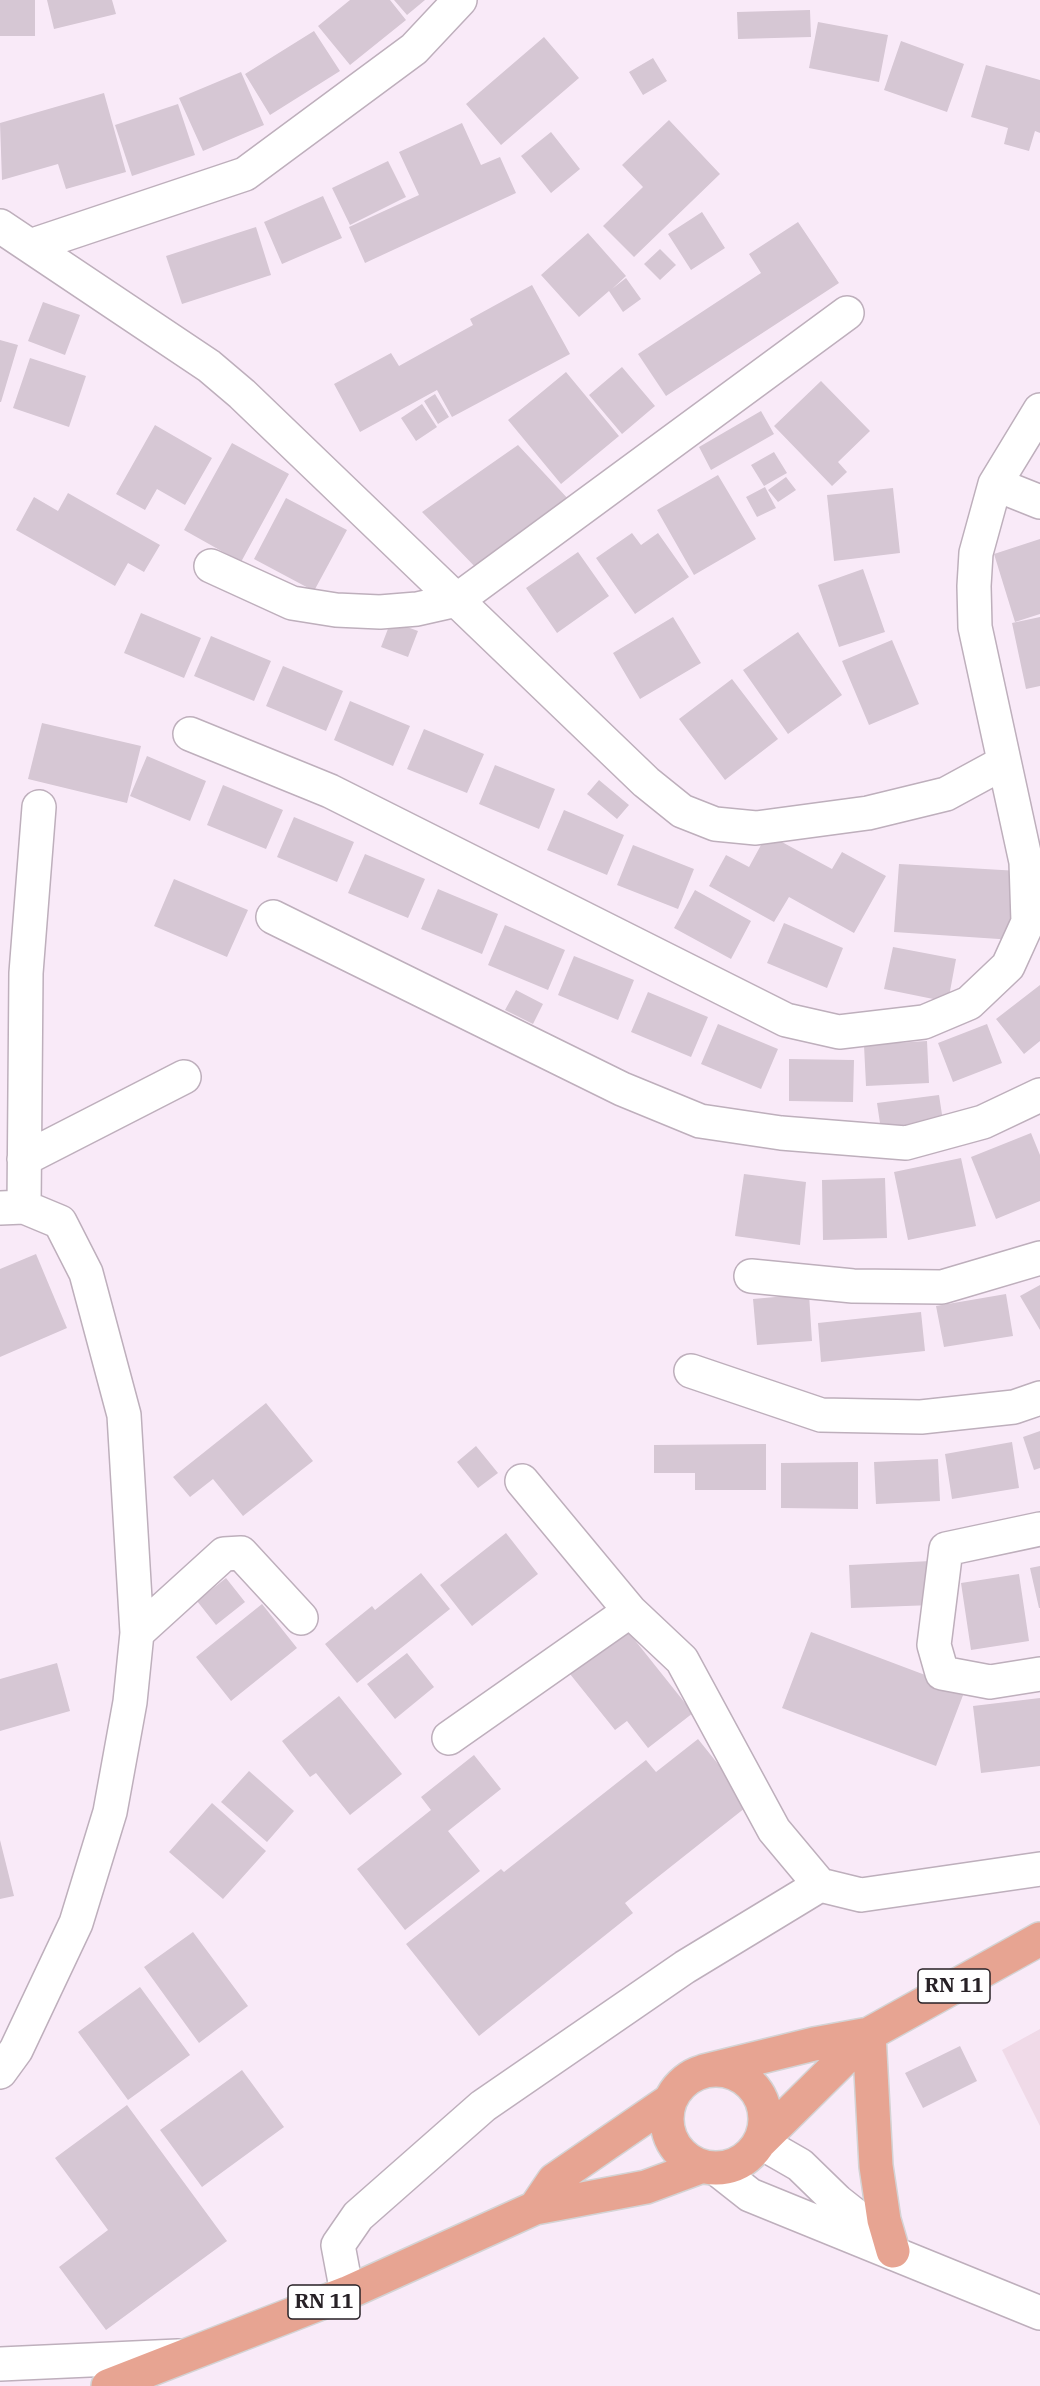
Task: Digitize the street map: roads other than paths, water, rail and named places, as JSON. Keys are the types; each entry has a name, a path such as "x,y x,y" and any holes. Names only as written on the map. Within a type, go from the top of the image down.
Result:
{"main road":[{"name":"RN 11","path":"869,2034 1040,1939"},
{"path":"709,2168 685,2159 673,2146 667,2131 665,2116 669,2101 677,2088 689,2077 704,2071 814,2044 869,2034"},
{"path":"535,2208 646,2187 709,2168 735,2165 749,2156 760,2142 869,2034"},
{"path":"869,2034 876,2166 884,2220 893,2251"},
{"path":"704,2071 719,2070 734,2073 748,2081 758,2093 764,2109 765,2126 760,2142"},
{"path":"535,2208 554,2180 669,2101"},
{"name":"RN 11","path":"108,2386 347,2293 535,2208"}],"street":[{"path":"30,246 245,174 414,49 460,0"},
{"path":"0,226 209,366 249,400 646,782 682,811 715,824 756,828 904,806 946,794 1004,763"},
{"path":"212,566 292,603 336,610 380,612 417,609 457,600 847,313"},
{"path":"190,734 330,791 786,1020 840,1032 924,1022 969,1003 1008,966 1028,922 1026,862 975,627 974,586 976,553 995,484 1040,410"},
{"path":"995,484 1040,502"},
{"path":"0,2072 16,2049 76,1923 110,1812 130,1702 137,1633 124,1415 86,1273 60,1222 12,1208 24,1159 26,973 39,807"},
{"path":"273,917 622,1089 700,1121 782,1133 906,1143 983,1122 1040,1095"},
{"path":"24,1159 184,1077"},
{"path":"751,1276 854,1286 942,1287 1040,1258"},
{"path":"691,1371 821,1415 921,1417 1014,1407 1040,1398"},
{"path":"522,1481 630,1611 682,1660 774,1830 820,1885 861,1895 1040,1869"},
{"path":"1040,1529 946,1549 934,1645 942,1674 990,1682 1040,1674"},
{"path":"137,1633 224,1554 241,1554 301,1618"},
{"path":"450,1738 630,1611"},
{"path":"347,2293 338,2245 358,2216 483,2106 685,1967 820,1885"},
{"path":"760,2142 800,2165 837,2201 876,2230 893,2251"},
{"path":"709,2168 750,2194 1040,2313"},
{"path":"0,2364 186,2356"}]}
